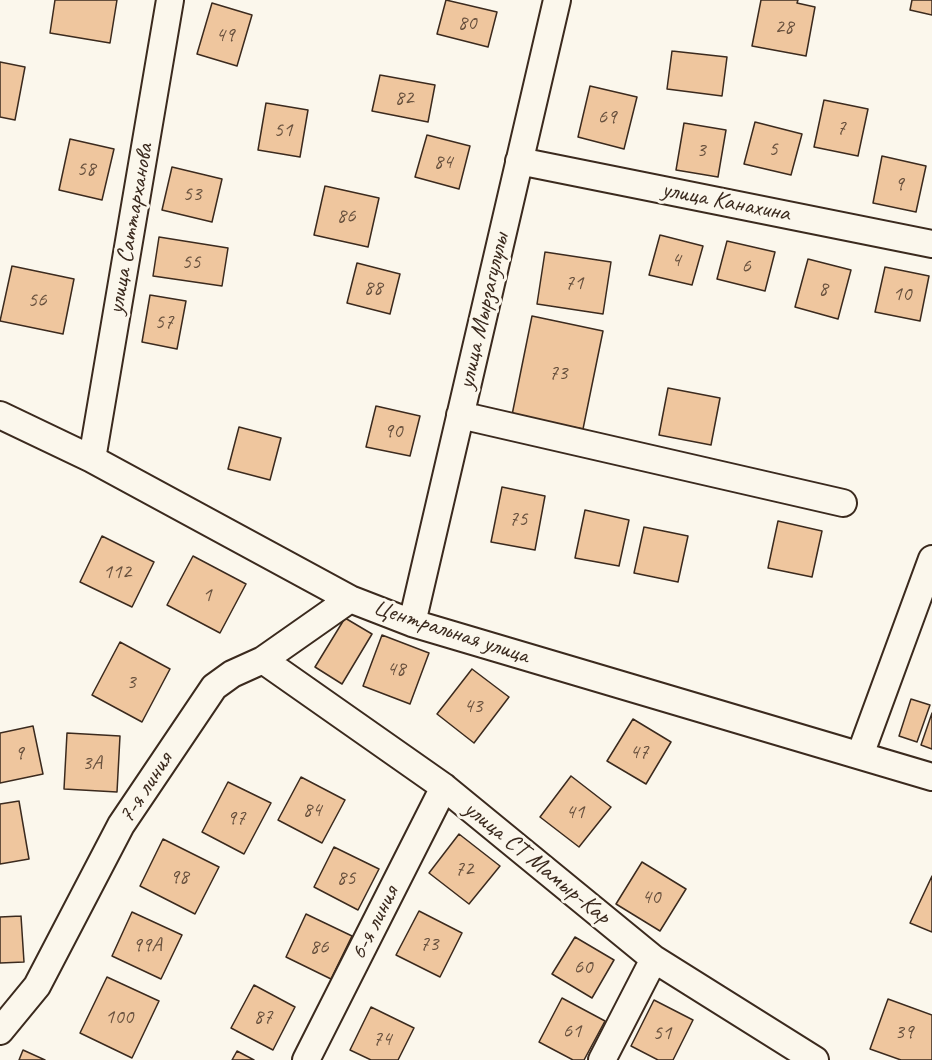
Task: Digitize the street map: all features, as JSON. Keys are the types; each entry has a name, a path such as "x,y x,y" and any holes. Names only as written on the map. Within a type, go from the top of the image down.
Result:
{"street":[{"name":"улица Саттарханова","path":"92,459 170,0"},
{"name":"улица Мырзагулулы","path":"412,623 556,0"},
{"name":"улица Канахина","path":"519,161 932,244"},
{"name":"Центральная улица","path":"0,415 92,459 350,599 412,623 932,777"},
{"path":"460,415 843,503"},
{"path":"860,754 932,559"},
{"name":"7-я линия","path":"0,1031 37,986 121,825 214,687 232,674 263,660 350,599"},
{"name":"улица СТ Мамыр-Кар","path":"263,660 444,787 654,959 815,1060"},
{"name":"6-я линия","path":"306,1060 444,787"},
{"path":"602,1060 654,959"}],"building":[{"path":"55,0 117,0 110,43 50,33"},
{"path":"446,0 497,12 488,47 437,34"},
{"path":"761,0 798,0 797,3 815,7 806,56 752,46"},
{"path":"912,0 932,0 932,15 910,10"},
{"path":"212,3 252,15 237,66 197,54"},
{"path":"672,51 727,57 722,96 667,89"},
{"path":"0,62 25,67 15,120 0,117"},
{"path":"380,75 435,85 428,122 372,111"},
{"path":"590,86 637,97 624,149 578,137"},
{"path":"824,100 868,109 858,156 814,147"},
{"path":"266,103 308,110 300,157 258,150"},
{"path":"755,122 802,134 791,175 744,164"},
{"path":"684,123 726,130 718,177 676,170"},
{"path":"427,135 470,146 459,189 415,177"},
{"path":"70,139 114,149 102,200 59,190"},
{"path":"882,156 926,166 916,212 873,203"},
{"path":"172,167 222,179 212,222 162,210"},
{"path":"325,186 379,198 368,247 314,235"},
{"path":"660,235 703,246 692,285 649,275"},
{"path":"159,237 228,248 222,286 153,276"},
{"path":"727,241 775,252 765,291 717,279"},
{"path":"545,252 611,262 603,314 537,304"},
{"path":"808,259 851,270 838,319 795,307"},
{"path":"357,263 400,274 390,314 347,303"},
{"path":"12,266 74,279 63,334 0,321"},
{"path":"885,267 929,276 920,321 875,312"},
{"path":"150,295 186,301 177,349 142,342"},
{"path":"532,316 603,331 583,429 512,415"},
{"path":"668,388 720,398 711,445 659,435"},
{"path":"376,406 420,416 410,456 366,447"},
{"path":"239,427 281,438 270,480 228,469"},
{"path":"502,487 545,496 535,550 491,542"},
{"path":"585,510 629,520 619,566 575,558"},
{"path":"778,521 822,531 812,577 768,568"},
{"path":"644,527 688,536 678,582 634,573"},
{"path":"102,536 154,562 132,607 80,582"},
{"path":"193,556 246,584 220,633 167,605"},
{"path":"345,618 372,634 342,684 315,667"},
{"path":"382,635 429,653 410,704 363,686"},
{"path":"120,642 170,669 142,722 92,695"},
{"path":"472,669 509,697 474,743 437,714"},
{"path":"911,699 930,705 917,742 899,736"},
{"path":"932,713 932,749 921,745"},
{"path":"633,719 671,742 646,784 607,761"},
{"path":"33,726 43,774 0,783 0,733"},
{"path":"67,733 120,736 117,792 64,789"},
{"path":"571,776 611,807 579,847 540,817"},
{"path":"301,777 345,800 322,843 278,820"},
{"path":"228,782 271,803 244,854 202,832"},
{"path":"19,801 29,859 0,864 0,804"},
{"path":"459,834 500,866 469,904 429,873"},
{"path":"163,839 219,867 195,914 140,886"},
{"path":"334,847 379,869 358,910 314,887"},
{"path":"642,862 686,889 660,931 616,904"},
{"path":"932,876 932,932 910,923"},
{"path":"419,911 462,933 440,977 396,955"},
{"path":"132,912 182,935 161,979 112,956"},
{"path":"306,914 352,936 331,979 286,957"},
{"path":"21,916 24,962 0,963 0,917"},
{"path":"575,937 614,960 592,998 552,974"},
{"path":"107,977 159,1001 132,1058 80,1033"},
{"path":"254,985 295,1007 273,1050 231,1028"},
{"path":"562,998 605,1021 584,1060 573,1060 539,1042"},
{"path":"888,999 932,1015 932,1060 901,1060 870,1049"},
{"path":"654,1000 693,1020 673,1060 658,1060 631,1046"},
{"path":"371,1007 414,1028 398,1060 371,1060 350,1050"},
{"path":"23,1050 45,1060 19,1060"},
{"path":"237,1051 254,1060 232,1060"}]}
